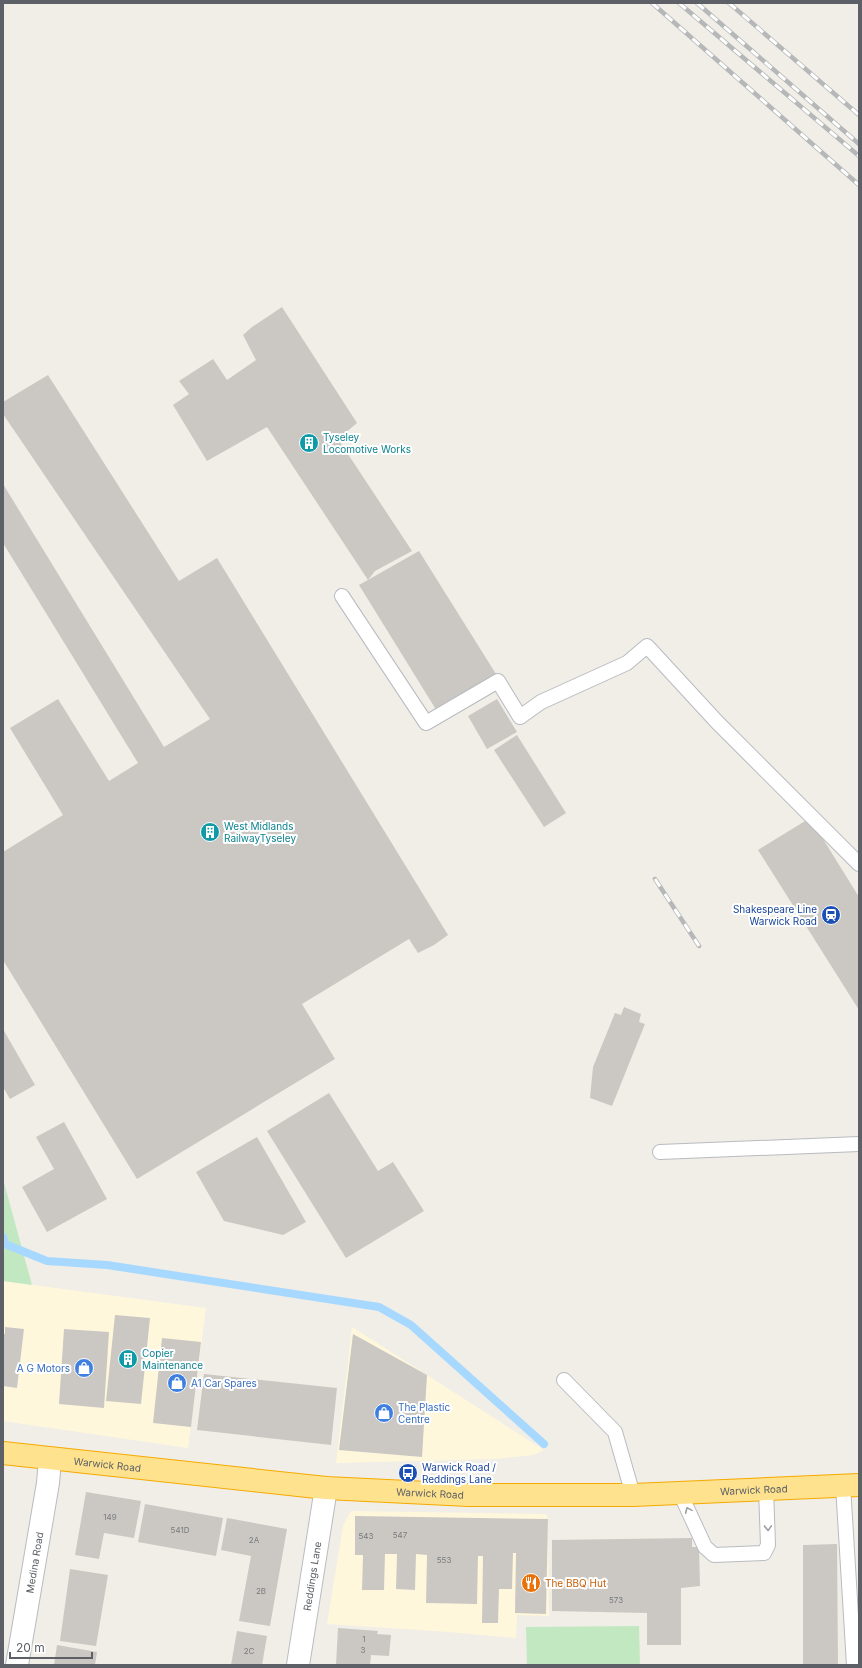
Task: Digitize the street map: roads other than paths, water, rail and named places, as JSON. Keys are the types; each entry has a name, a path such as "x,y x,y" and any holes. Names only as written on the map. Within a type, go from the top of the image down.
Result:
{"highway":[{"name":"Warwick Road","path":"3,1453 326,1488 469,1495 633,1495 851,1485"}],"street":[{"name":"Medina Road","path":"17,1665 48,1483 50,1459"},
{"name":"Reddings Lane","path":"298,1665 326,1488"}],"lane":[{"path":"342,596 426,723 498,681 520,717 541,702 627,663 647,646 717,722 859,864"},
{"path":"660,1152 859,1144"},
{"path":"564,1380 615,1432 633,1495"},
{"path":"851,1485 854,1665"},
{"path":"680,1492 705,1547 714,1555 764,1553 768,1545 766,1489"}],"waterway":[{"path":"3,1237 5,1244 47,1261 107,1265 379,1307 411,1325 544,1444"}],"railway":[{"path":"652,3 859,185"},
{"path":"679,3 859,156"},
{"path":"697,3 859,144"},
{"path":"729,3 859,115"},
{"path":"655,879 699,946"}],"place":[{"name":"Tyseley Locomotive Works","path":"309,443"},
{"name":"West Midlands RailwayTyseley","path":"210,832"},
{"name":"Shakespeare Line Warwick Road","path":"831,915"},
{"name":"Copier Maintenance","path":"128,1359"},
{"name":"A G Motors","path":"84,1368"},
{"name":"A1 Car Spares","path":"177,1383"},
{"name":"The Plastic Centre","path":"384,1413"},
{"name":"Warwick Road / Reddings Lane","path":"408,1473"},
{"name":"The BBQ Hut","path":"531,1583"}]}
